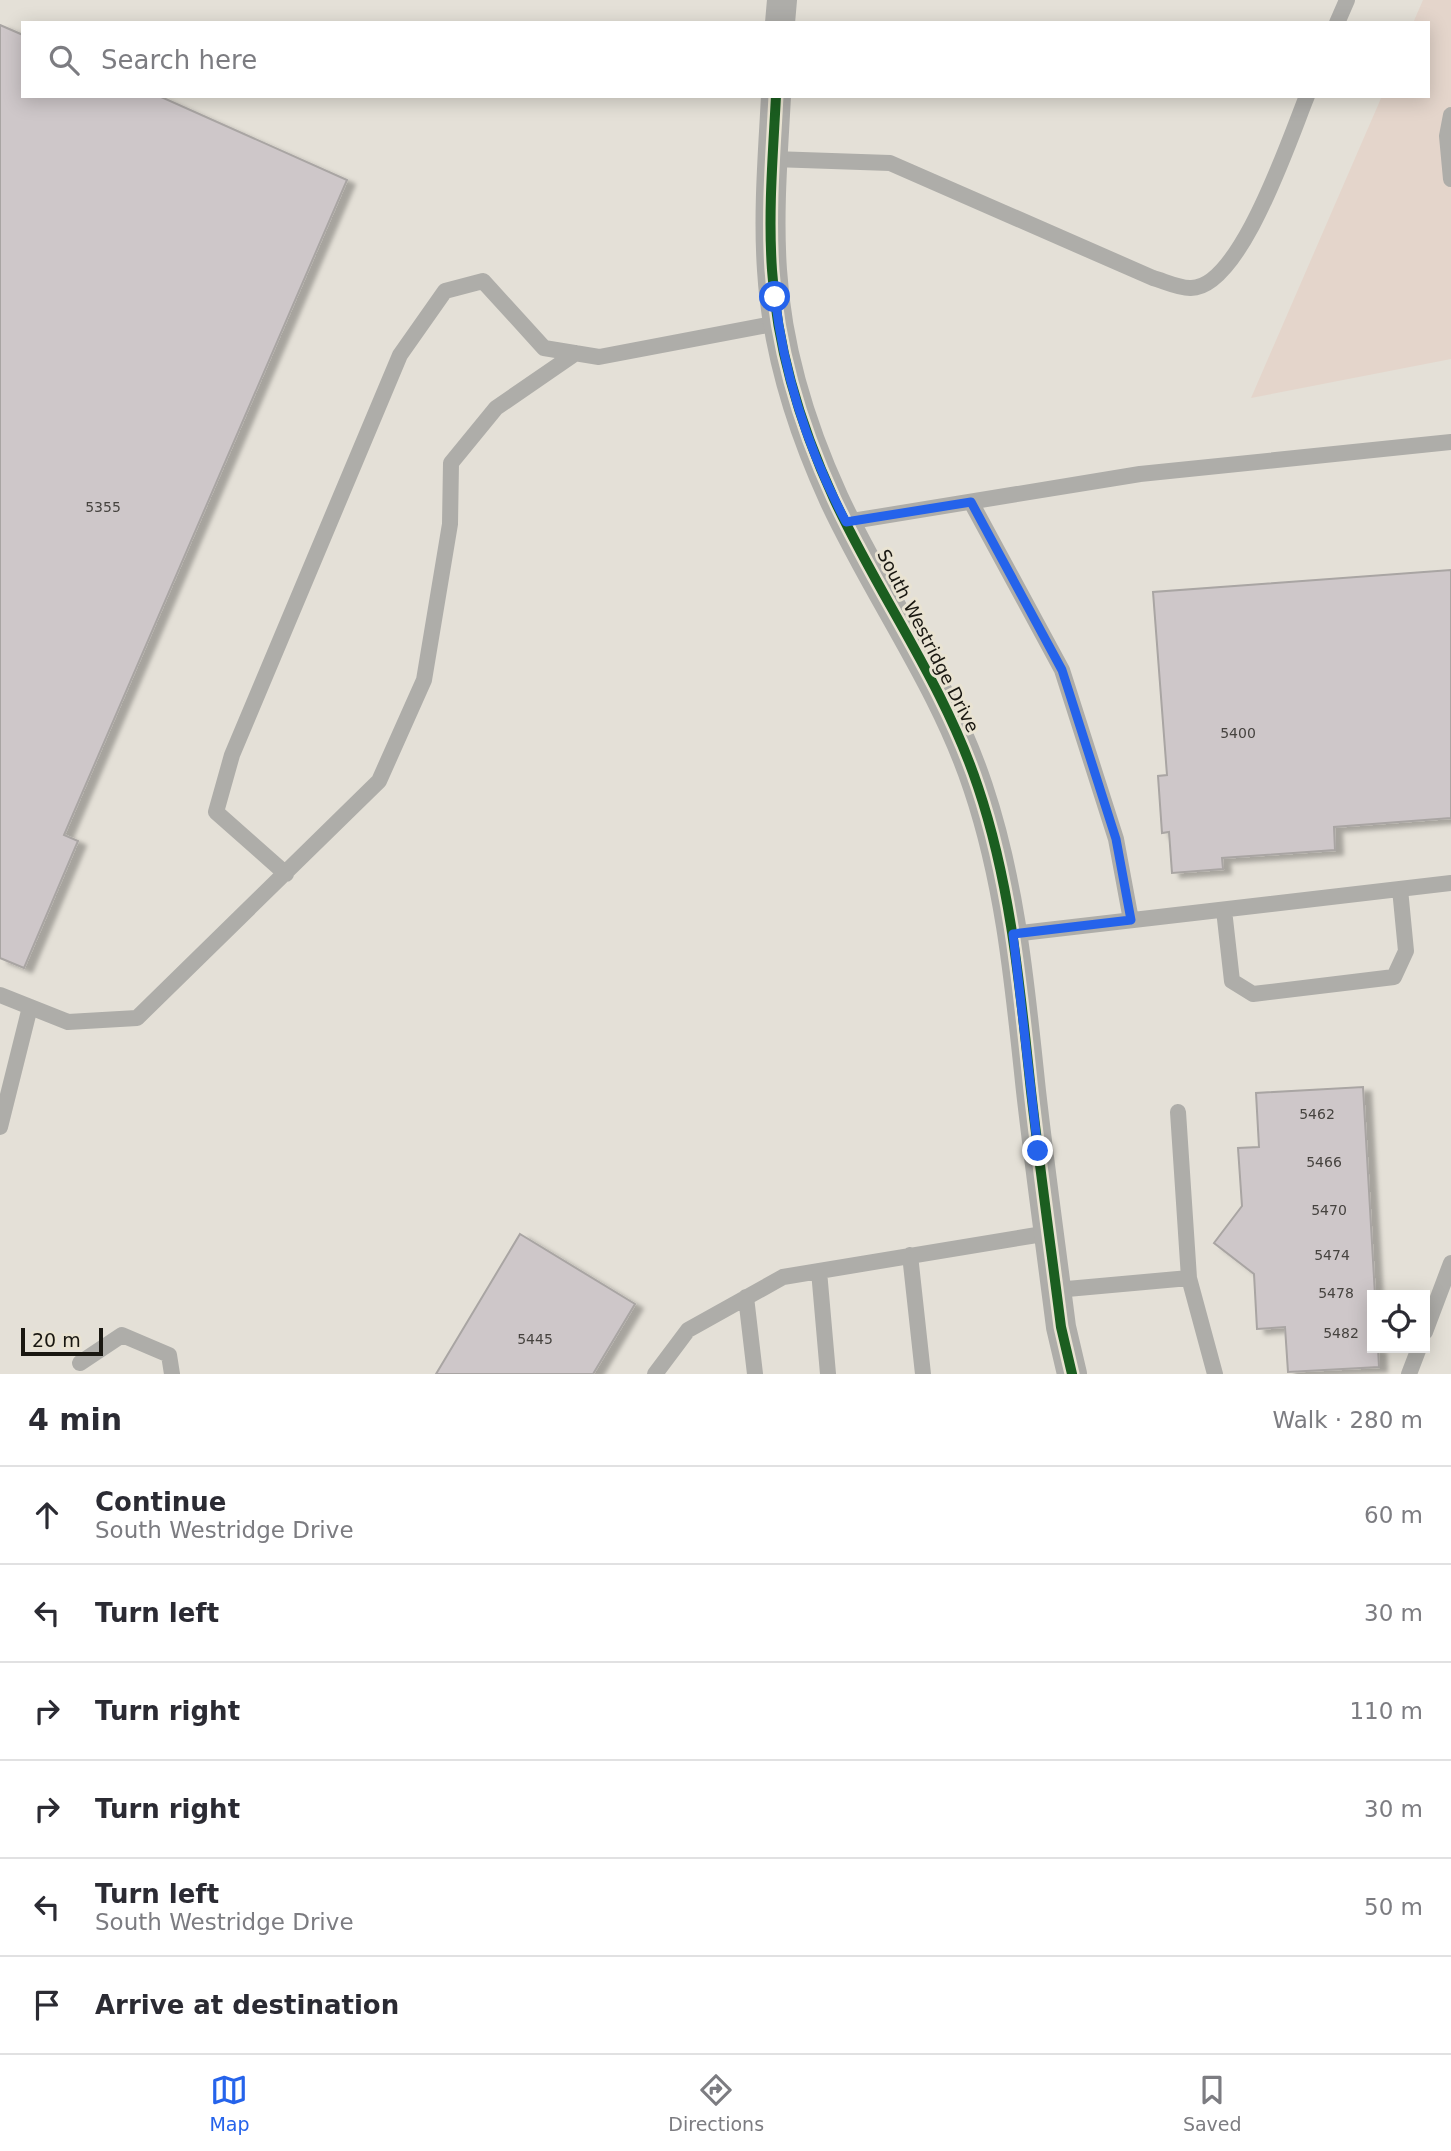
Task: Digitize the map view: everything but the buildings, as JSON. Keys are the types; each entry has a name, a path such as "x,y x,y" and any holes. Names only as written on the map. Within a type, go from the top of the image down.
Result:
{"street":[{"path":"780,21 782,0"},
{"name":"South Westridge Drive","path":"776,98 772,271 778,323 789,376 809,440 846,522 954,726 978,786 1000,867 1013,934 1056,1290 1072,1374"}],"lane":[{"path":"1339,21 1347,0"},
{"path":"773,159 890,163 1153,278 1191,289 1215,280 1240,250 1306,98"},
{"path":"1451,115 1447,136 1451,179"},
{"path":"286,874 216,812 232,755 400,355 445,291 483,281 544,348 599,356 778,323"},
{"path":"0,995 68,1022 137,1018 379,781 424,680 450,524 451,463 496,408 576,353"},
{"path":"846,522 1140,474 1451,442"},
{"path":"971,502 1062,670 1116,839 1131,920"},
{"path":"1013,934 1451,883"},
{"path":"1224,910 1232,981 1253,994 1394,977 1406,951 1400,889"},
{"path":"0,1127 30,1007"},
{"path":"1178,1112 1189,1278 1215,1374"},
{"path":"655,1374 688,1330 783,1277 1049,1233"},
{"path":"909,1255 923,1374"},
{"path":"1430,1319 1451,1263"},
{"path":"819,1270 828,1374"},
{"path":"1056,1290 1189,1278"},
{"path":"746,1297 755,1374"},
{"path":"80,1363 121,1335 169,1355 172,1374"},
{"path":"1409,1374 1417,1353"}],"shaded area":[{"path":"1423,0 1451,0 1451,359 1251,398 1381,98 1430,98 1430,21 1414,21"}],"cycle path":[{"path":"776,98 771,183 771,248 775,300 785,359 801,416 822,472 852,535 947,712 964,749 989,824 1013,937 1061,1327 1072,1374"}],"route":[{"path":"775,297 789,376 809,440 846,522 971,502 1062,670 1116,839 1131,920 1013,934 1038,1151"}]}
